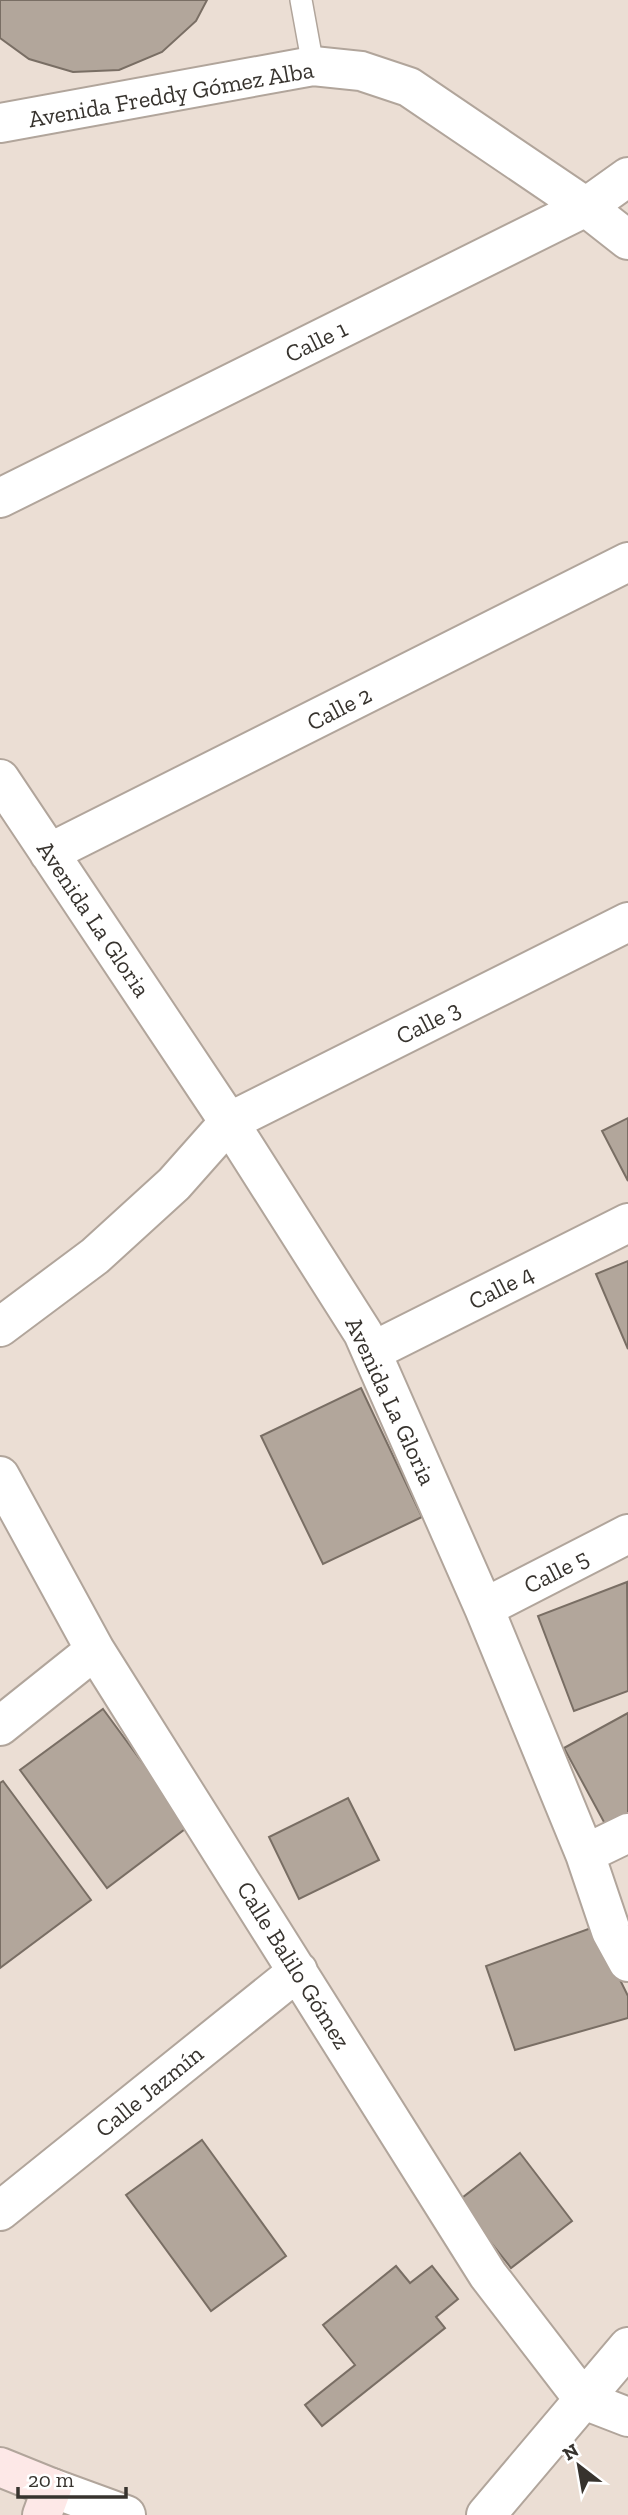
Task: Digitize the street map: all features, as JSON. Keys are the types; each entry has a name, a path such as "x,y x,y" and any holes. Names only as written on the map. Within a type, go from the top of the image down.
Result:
{"street":[{"name":"Avenida Freddy Gómez Alba","path":"0,123 313,66 361,71 409,87 586,207 628,240"},
{"name":"Calle 1","path":"0,498 586,207 628,177"},
{"name":"Calle 2","path":"49,853 628,562"},
{"name":"Avenida La Gloria","path":"0,779 229,1122 373,1351 484,1608 585,1854 611,1931 628,1962"},
{"name":"Calle 3","path":"229,1122 628,922"},
{"path":"0,1327 95,1256 174,1184 229,1122"},
{"name":"Calle 4","path":"373,1351 628,1223"},
{"name":"Calle Balilo Gómez","path":"0,1476 95,1650 488,2275 584,2400"},
{"name":"Calle 5","path":"484,1608 628,1534"},
{"path":"0,1726 95,1650"},
{"path":"585,1854 628,1833"},
{"name":"Calle Jazmín","path":"0,2211 298,1971"},
{"path":"486,2515 628,2347"},
{"path":"584,2400 628,2417"},
{"path":"0,2467 47,2502 126,2515"}],"lane":[{"path":"301,0 313,66"}],"building":[{"path":"0,0 207,0 196,21 162,52 119,70 73,72 29,59 0,38"},
{"path":"628,1118 628,1181 602,1131"},
{"path":"628,1261 628,1349 596,1274"},
{"path":"361,1388 422,1517 323,1564 261,1436"},
{"path":"627,1582 628,1691 574,1711 538,1616"},
{"path":"103,1709 189,1826 107,1888 20,1770"},
{"path":"628,1713 628,1826 611,1835 564,1748"},
{"path":"3,1781 91,1900 0,1968 0,1783"},
{"path":"348,1798 379,1860 299,1899 269,1837"},
{"path":"594,1927 628,1996 628,2018 515,2050 486,1966"},
{"path":"202,2140 286,2256 211,2311 126,2195"},
{"path":"520,2153 572,2221 511,2268 458,2201"},
{"path":"396,2266 410,2283 432,2266 458,2299 436,2317 445,2328 322,2426 305,2405 355,2365 323,2325"}]}
